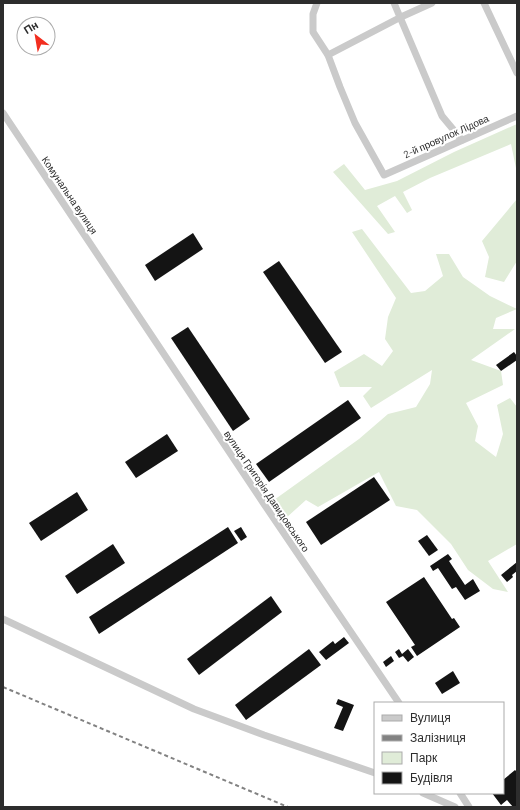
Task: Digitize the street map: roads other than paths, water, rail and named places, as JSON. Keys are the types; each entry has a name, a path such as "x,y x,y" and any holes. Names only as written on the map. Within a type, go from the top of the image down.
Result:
{"street":[{"path":"317,3 313,14 313,32 328,55 401,17 432,3"},
{"path":"394,3 442,116 462,140"},
{"path":"484,3 517,73"},
{"name":"2-й провулок Лідова","path":"328,55 355,123 384,175 517,116"},
{"name":"Комунальна вулиця","path":"3,113 121,289"},
{"name":"вулиця Григорія Давидовського","path":"121,289 398,702"},
{"path":"3,619 194,708 264,735 374,773"},
{"path":"425,794 455,807"},
{"path":"461,794 469,807"}],"railway":[{"path":"3,687 288,807"}]}
